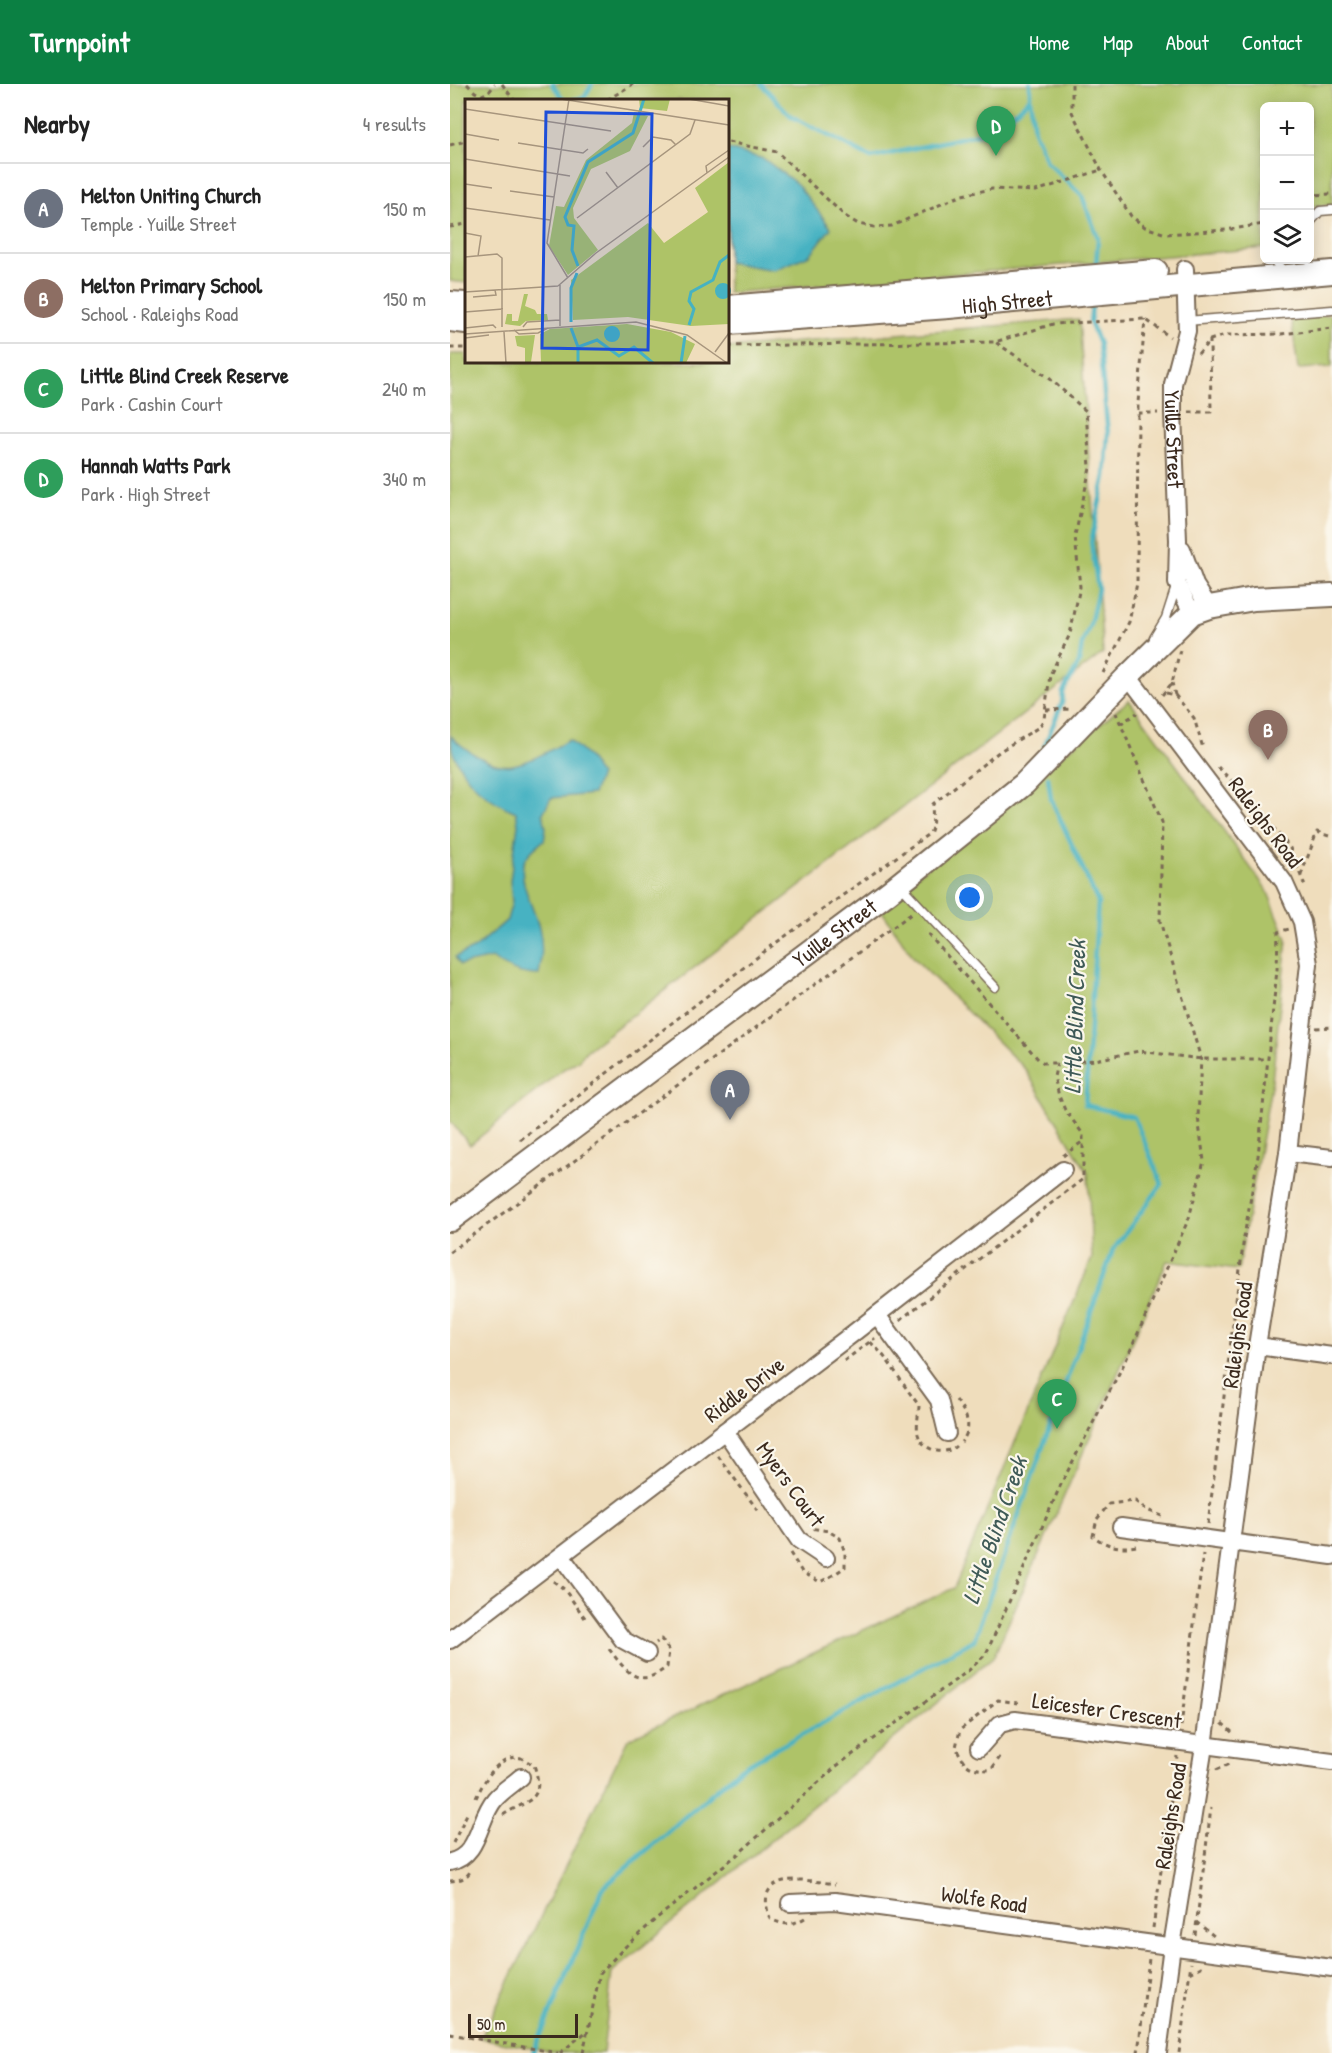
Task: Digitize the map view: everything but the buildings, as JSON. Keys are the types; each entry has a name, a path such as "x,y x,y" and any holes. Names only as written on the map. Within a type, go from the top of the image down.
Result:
{"main road":[{"path":"1314,258 1332,256"},
{"name":"High Street","path":"729,323 950,306 1282,264 1332,272"},
{"name":"High Street","path":"729,307 1185,276"},
{"path":"450,303 465,304"},
{"path":"450,320 465,322"},
{"path":"1200,610 1254,599 1332,595"},
{"name":"Yuille Street","path":"450,1220 899,884 1024,784 1118,677 1151,653 1200,610"}],"street":[{"name":"Yuille Street","path":"1185,276 1184,347 1173,384 1178,540 1177,583 1200,610"},
{"name":"Yuille Street","path":"1178,540 1195,585 1200,610"},
{"name":"Raleighs Road","path":"1118,677 1149,704 1284,882 1302,922 1309,964 1288,1153 1257,1346 1204,1746 1172,1946 1158,2053"},
{"path":"1288,1153 1332,1158"},
{"name":"Riddle Drive","path":"450,1640 877,1315 1063,1170"},
{"path":"877,1315 939,1400 946,1433"},
{"path":"1257,1346 1332,1356"},
{"name":"Myers Court","path":"725,1431 799,1540 826,1558"},
{"path":"1121,1527 1332,1556"},
{"path":"561,1556 623,1640 647,1653"},
{"name":"Leicester Crescent","path":"979,1748 1000,1724 1015,1720 1332,1762"},
{"path":"450,1862 458,1860 469,1852 494,1800 521,1777"},
{"name":"Wolfe Road","path":"790,1903 835,1901 1332,1968"}],"lane":[{"path":"1314,218 1320,211 1332,210"},
{"path":"1186,321 1332,310"},
{"path":"1151,653 1152,640 1166,618 1177,583"},
{"path":"899,884 995,987"}],"path":[{"path":"467,84 475,92 483,95 489,92 495,84"},
{"path":"502,84 513,99"},
{"path":"609,99 633,84"},
{"path":"1072,84 1072,112 1101,170 1131,216 1145,227 1166,234 1226,230 1260,225"},
{"path":"450,145 465,141"},
{"path":"729,142 777,152 846,216 858,224 874,227 891,226 962,195 992,189 1036,191 1101,170"},
{"path":"1314,195 1332,194"},
{"path":"450,227 465,224"},
{"path":"583,2053 600,1973 627,1946 838,1765 968,1671 986,1654 1062,1482 1127,1358 1190,1218 1204,1161 1198,1118 1201,1059 1160,921 1162,822 1112,704 1137,583 1138,413 1145,320"},
{"path":"729,346 995,342 1053,324 1145,320 1184,347"},
{"path":"1138,413 1211,412 1210,340 1225,335 1281,334 1332,328"},
{"path":"520,1140 773,945 930,833 934,824 933,804 1000,751 1039,727 1044,719 1050,675 1070,634 1080,587 1075,536 1090,468 1086,411 1048,377 995,342"},
{"path":"1120,724 1166,693 1172,683 1182,641"},
{"path":"1166,693 1175,695 1172,683"},
{"path":"1046,710 1070,710"},
{"path":"1301,875 1317,832 1332,837"},
{"path":"450,1252 911,914"},
{"path":"926,931 1038,1059 1044,1063 1057,1063"},
{"path":"1063,1061 1095,1060 1139,1051 1201,1059 1268,1059 1258,1156 1244,1237 1138,2053"},
{"path":"450,2034 559,2053 587,2031"}],"green space":[{"path":"450,84 1332,84 1332,205 1314,206 1314,102 1260,102 1260,248 729,293 729,99 465,99 465,283 450,281"},
{"path":"1332,315 1332,367 1298,369 1291,317"},
{"path":"1079,319 1103,653 586,1051 579,1060 562,1070 470,1145 450,1121 450,354 465,354 465,363 729,363 729,348"},
{"path":"1129,700 1267,890 1287,939 1272,1081 1238,1270 1167,1261 994,1656 612,1972 603,2053 556,2053 481,2038 628,1739 954,1588 1092,1258 1088,1173 1025,1069 914,958 879,907"}],"water":[{"path":"729,149 764,159 797,184 831,228 810,255 774,270 729,262"},
{"path":"451,736 479,757 505,765 528,761 569,740 588,757 600,775 593,794 551,798 543,813 546,828 544,840 524,861 523,880 540,934 542,951 539,975 514,971 492,958 460,965 455,957 475,948 507,920 512,902 510,881 518,824 516,812 479,790 465,774 453,753"}],"waterway":[{"path":"552,84 563,99"},
{"path":"578,99 584,98 592,84"},
{"path":"761,84 791,116 871,158 996,130 1030,98 1030,84"},
{"name":"Little Blind Creek","path":"1030,98 1034,131 1047,162 1082,196 1098,238 1096,265"},
{"name":"Little Blind Creek","path":"1044,747 1062,703 1063,692 1079,663 1082,644 1090,625 1098,589 1091,542 1105,476 1108,434 1099,344 1090,322 1092,306"},
{"name":"Little Blind Creek","path":"533,2053 603,1888 741,1768 974,1640 1113,1250 1162,1184 1134,1117 1085,1105 1098,902 1051,799 1048,777"}],"place":[{"name":"Hannah Watts Park","path":"996,156"},
{"name":"Melton Primary School","path":"1268,760"},
{"name":"Melton Uniting Church","path":"730,1120"},
{"name":"Little Blind Creek Reserve","path":"1057,1429"}]}
